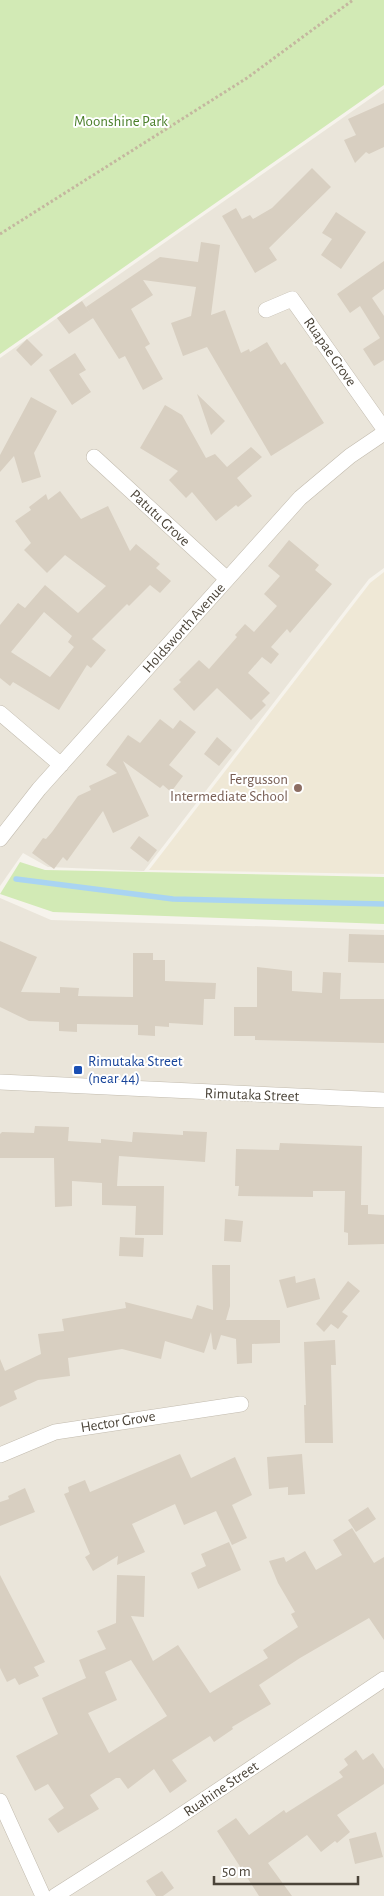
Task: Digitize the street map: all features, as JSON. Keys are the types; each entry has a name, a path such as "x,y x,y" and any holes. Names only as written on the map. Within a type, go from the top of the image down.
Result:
{"street":[{"name":"Ruapae Grove","path":"266,310 292,299 384,429"},
{"name":"Holdsworth Avenue","path":"0,839 61,765 300,498 350,456 384,434"},
{"name":"Patutu Grove","path":"94,457 227,579"},
{"path":"0,713 61,765"},
{"name":"Rimutaka Street","path":"0,1082 384,1100"},
{"name":"Hector Grove","path":"0,1455 55,1432 241,1404"},
{"name":"Ruahine Street","path":"55,1896 165,1826 384,1679"},
{"path":"0,1801 43,1896"}],"path":[{"path":"0,234 247,78 352,0"}],"shaded area":[{"path":"384,89 384,568 369,579 144,871 48,867 23,853 0,886 0,358"},
{"name":"Fergusson Intermediate School","path":"384,572 384,874 149,870 370,583"},
{"path":"0,898 51,920 384,930 384,1896 0,1896"}],"green space":[{"name":"Moonshine Park","path":"0,0 384,0 384,85 0,354"},
{"path":"20,862 45,870 384,877 384,924 53,912 0,894"}],"building":[{"path":"384,103 384,147 369,154 366,152 355,163 344,140 356,135 348,119"},
{"path":"312,168 331,187 269,248 277,260 255,273 222,216 236,208 242,219 250,215 253,219 272,208"},
{"path":"336,212 366,232 341,269 321,255 332,239 322,233"},
{"path":"201,242 220,245 211,315 225,310 241,353 249,349 250,352 267,342 281,365 285,362 324,423 271,456 207,347 183,356 171,323 191,316 196,287 143,280 153,295 131,309 150,344 145,347 163,379 143,390 125,356 119,359 86,307 160,257 198,262"},
{"path":"384,261 384,289 372,298 384,316 384,360 374,366 363,349 380,338 360,306 350,313 337,294"},
{"path":"82,301 93,318 69,334 57,318"},
{"path":"27,339 43,355 31,366 16,350"},
{"path":"75,353 86,370 79,374 91,392 72,405 49,370"},
{"path":"197,394 225,421 211,435"},
{"path":"31,397 57,411 34,453 41,477 22,483 14,456 0,472 0,455"},
{"path":"165,405 182,415 206,458 215,454 227,467 251,447 262,457 237,478 252,496 238,507 236,505 216,521 192,492 186,498 169,480 178,471 140,448"},
{"path":"60,491 81,519 108,506 130,551 136,544 160,564 156,568 171,581 160,593 150,585 129,606 127,604 92,639 106,650 91,668 87,665 59,710 13,682 10,686 0,678 0,625 18,603 25,608 45,585 78,613 106,586 65,555 47,573 24,550 31,543 15,521 31,510 29,507 46,494 48,500","holes":["44,612 72,636 68,642 74,647 50,677 11,652"]},
{"path":"289,540 319,565 315,570 332,584 290,633 287,629 271,647 279,654 271,664 262,657 248,673 270,693 262,701 266,705 251,720 217,688 194,711 173,689 181,682 179,680 199,660 209,669 237,637 235,635 245,624 254,632 277,606 264,594 280,576 268,566"},
{"path":"160,719 173,729 180,720 196,732 169,765 183,776 171,792 163,785 160,788 123,761 149,816 113,833 103,811 67,861 63,857 54,869 32,853 43,838 46,839 52,832 78,796 91,790 89,786 117,773 106,765 128,735 140,743"},
{"path":"217,737 232,750 219,766 204,754"},
{"path":"139,836 157,850 148,862 130,848"},
{"path":"349,934 384,935 384,963 348,962"},
{"path":"0,941 37,957 21,992 60,993 60,987 79,988 78,996 133,997 133,953 153,953 153,960 165,960 165,981 216,983 215,999 204,999 203,1025 169,1023 169,1027 155,1026 155,1036 138,1035 138,1025 77,1024 77,1032 59,1031 59,1022 29,1021 0,1007"},
{"path":"257,967 292,971 292,991 322,993 323,972 341,973 340,999 384,999 384,1043 255,1040 255,1036 234,1036 234,1007 257,1007"},
{"path":"35,1126 69,1127 68,1141 101,1143 101,1139 132,1142 133,1132 183,1135 183,1131 207,1132 205,1162 119,1156 117,1186 164,1186 163,1235 135,1235 136,1206 102,1205 102,1183 72,1181 72,1206 55,1207 54,1158 0,1158 0,1134 2,1132 34,1133"},
{"path":"280,1143 362,1146 361,1205 368,1205 368,1214 384,1215 384,1244 348,1245 348,1233 344,1232 345,1191 313,1191 313,1197 238,1196 239,1186 235,1186 236,1149 279,1150"},
{"path":"225,1219 243,1221 241,1242 224,1241"},
{"path":"120,1237 144,1238 143,1257 119,1256"},
{"path":"212,1265 230,1265 230,1306 226,1320 280,1320 280,1343 252,1344 252,1363 237,1364 236,1339 221,1335 216,1350 213,1349 211,1332 204,1353 165,1341 161,1359 122,1349 68,1358 70,1376 38,1380 14,1391 17,1399 0,1407 0,1359 5,1371 41,1354 38,1334 64,1331 62,1319 126,1308 125,1302 192,1319 197,1305 213,1310"},
{"path":"295,1276 296,1283 315,1278 320,1299 287,1308 279,1280"},
{"path":"348,1281 360,1291 342,1312 348,1316 338,1329 331,1324 324,1332 316,1324"},
{"path":"335,1340 336,1365 331,1365 333,1443 305,1443 304,1342"},
{"path":"180,1454 191,1478 235,1457 252,1495 232,1505 247,1538 232,1545 216,1511 184,1525 175,1504 132,1524 145,1552 117,1565 118,1556 93,1571 85,1557 90,1554 64,1494 69,1492 68,1487 85,1480 90,1492"},
{"path":"302,1454 305,1494 288,1495 288,1487 269,1489 267,1457"},
{"path":"25,1488 35,1512 0,1526 0,1502 9,1499 8,1496"},
{"path":"368,1507 376,1519 356,1532 348,1520"},
{"path":"352,1528 374,1563 384,1557 384,1640 369,1618 300,1658 259,1685 271,1704 232,1727 233,1729 214,1742 210,1736 172,1760 187,1781 170,1793 154,1769 128,1789 120,1778 116,1778 90,1795 99,1809 58,1833 48,1819 64,1808 48,1784 35,1791 16,1756 58,1734 42,1698 86,1678 79,1660 106,1649 97,1631 116,1623 117,1575 145,1576 144,1617 131,1616 153,1661 178,1645 210,1693 268,1658 263,1650 298,1627 291,1614 295,1612 278,1583 269,1561 284,1557 286,1562 305,1551 316,1570 342,1555 333,1540","holes":["131,1660 167,1716 109,1753 88,1713 117,1700 105,1672"]},
{"path":"229,1542 241,1570 198,1589 191,1573 206,1566 201,1554"},
{"path":"0,1575 45,1662 34,1667 39,1676 19,1685 15,1678 7,1682 0,1668"},
{"path":"356,1750 363,1760 373,1753 384,1769 384,1784 337,1815 350,1832 337,1843 335,1841 321,1852 307,1835 268,1863 292,1896 259,1896 217,1831 236,1818 249,1835 284,1810 286,1813 343,1777 339,1772 348,1765 344,1759"},
{"path":"376,1832 383,1857 355,1864 349,1839"},
{"path":"162,1871 174,1888 163,1896 156,1896 146,1881"}],"waterway":[{"path":"16,879 173,899 384,904"}],"place":[{"name":"Fergusson Intermediate School","path":"298,788"},
{"name":"Rimutaka Street (near 44)","path":"78,1070"}]}
